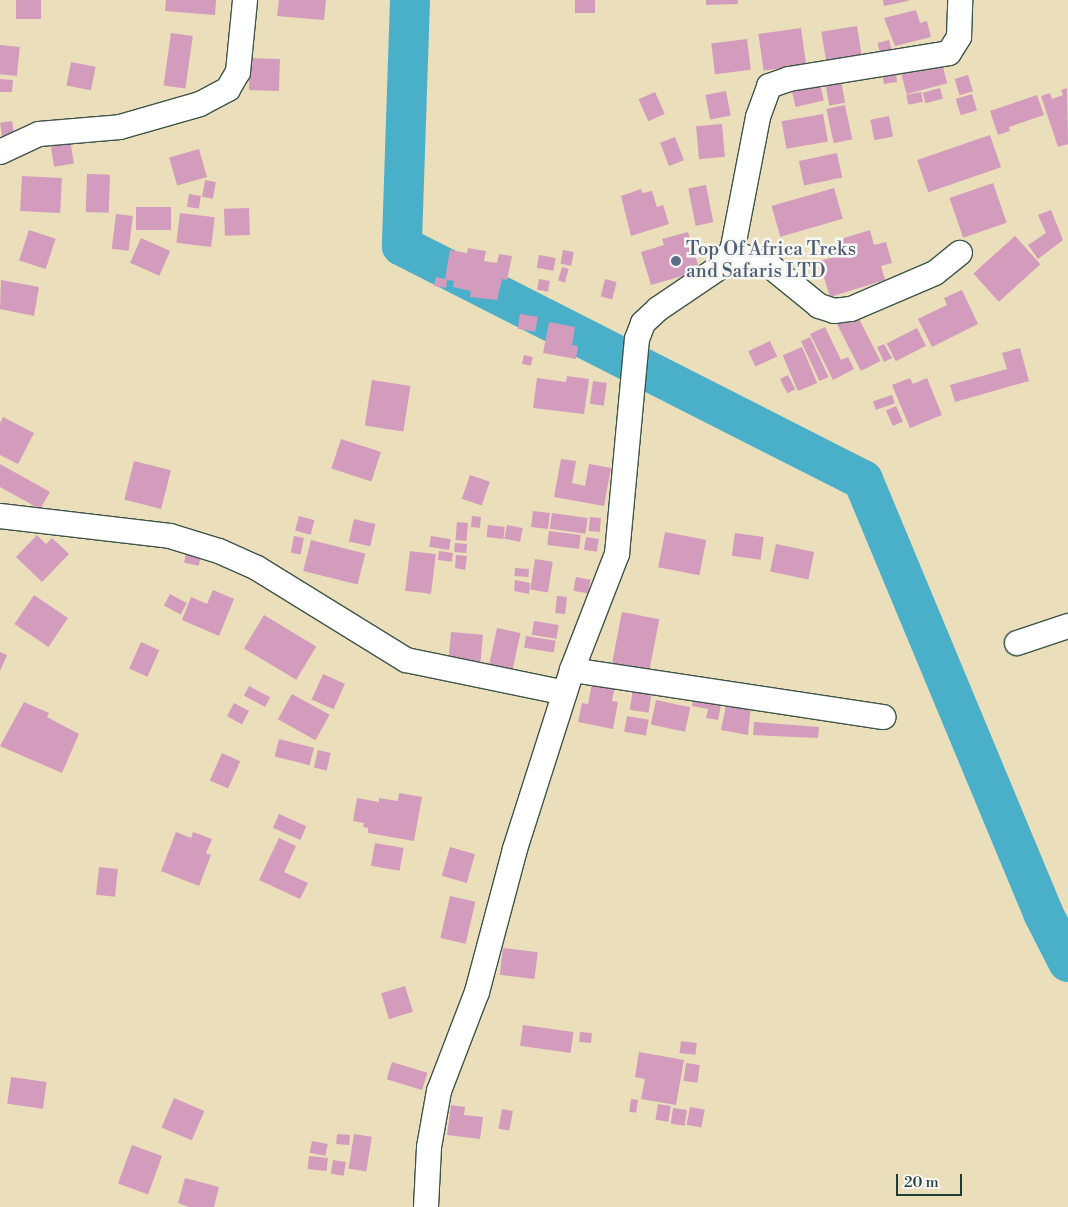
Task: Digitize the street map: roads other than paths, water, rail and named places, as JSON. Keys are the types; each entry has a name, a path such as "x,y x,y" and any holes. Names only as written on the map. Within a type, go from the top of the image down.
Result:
{"street":[{"path":"0,152 39,134 120,127 200,104 228,89 238,72 245,0"},
{"path":"426,1207 429,1147 438,1090 477,992 515,849 572,670 618,554 637,339 643,323 658,308 710,277 726,263 731,252 758,117 769,86 788,79 949,53 958,36 960,0"},
{"path":"731,252 770,266 819,306 834,311 851,309 935,273 960,253"},
{"path":"0,516 170,536 219,551 257,568 406,660 565,693"},
{"path":"1018,643 1068,626"},
{"path":"572,670 883,717"}],"waterway":[{"path":"410,0 402,246 863,480 1043,913 1068,962"}],"place":[{"name":"Top Of Africa Treks and Safaris LTD","path":"676,261"}]}
